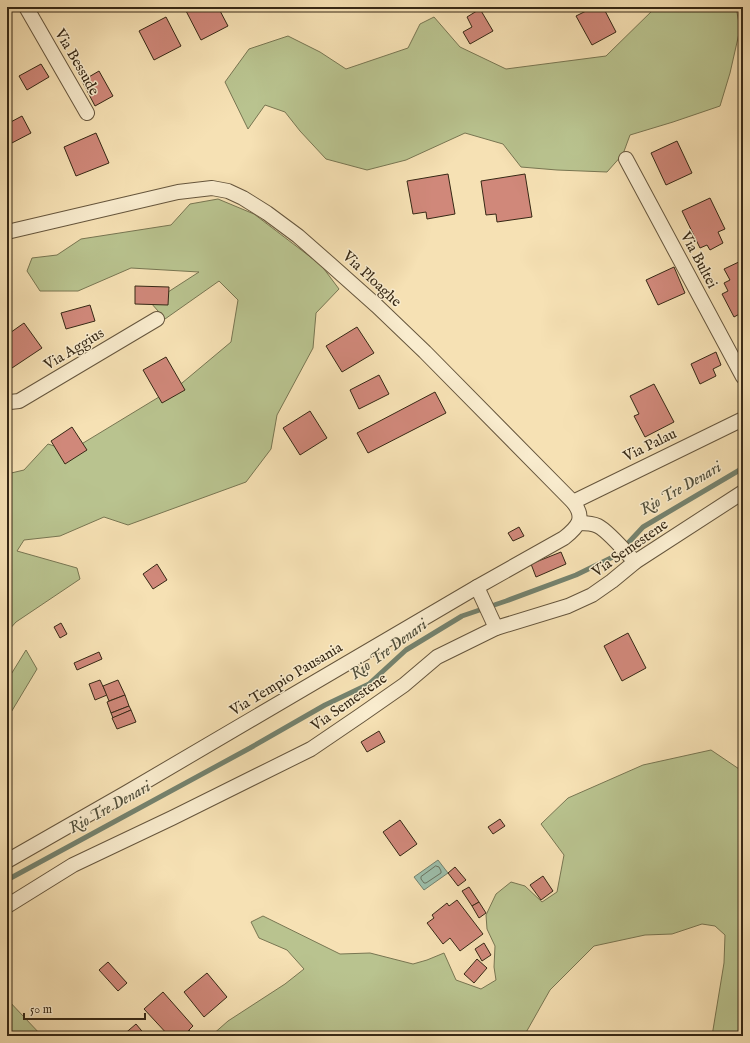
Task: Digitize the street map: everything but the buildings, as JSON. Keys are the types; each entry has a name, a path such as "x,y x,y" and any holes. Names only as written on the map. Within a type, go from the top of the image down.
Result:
{"street":[{"name":"Via Bessude","path":"26,7 87,113"},
{"name":"Via Bultei","path":"626,159 743,377"},
{"name":"Via Ploaghe","path":"7,232 178,192 212,188 236,194 262,209 298,236 377,306 425,352 573,502 580,517 578,523"},
{"name":"Via Aggius","path":"7,400 10,402 19,401 157,319"},
{"name":"Via Palau","path":"573,502 743,419"},
{"name":"Via Semestene","path":"7,906 73,865 311,749 404,685 437,657 496,628 568,606 584,599 602,588 635,562 743,492"},
{"path":"578,523 592,523 604,530 635,562"},
{"name":"Via Tempio Pausania","path":"7,861 477,587 564,538 572,532 578,523"},
{"path":"477,587 496,628"}],"green space":[{"path":"656,7 736,7 740,29 730,73 720,106 630,135 623,154 607,172 521,167 503,144 465,133 406,160 367,170 326,159 285,112 265,105 248,129 225,82 249,49 288,36 320,52 346,69 408,48 420,24 434,17 460,47 506,69 606,56"},
{"path":"218,199 254,214 321,265 339,289 316,313 313,348 277,415 271,449 246,482 128,525 104,517 60,536 24,540 17,551 77,568 80,579 16,622 7,632 7,474 24,470 48,444 70,451 182,383 231,342 238,300 219,281 165,319 151,303 199,272 131,268 78,291 40,291 27,271 32,258 57,255 81,239 171,225 190,204"},
{"path":"26,650 37,669 7,719 7,672 10,676"},
{"path":"711,750 743,771 743,876 740,877 743,882 743,1036 712,1036 724,963 725,935 715,926 702,924 672,934 645,935 594,946 550,990 524,1036 211,1036 228,1021 285,984 304,969 287,950 259,938 251,922 263,916 340,954 370,953 413,964 444,953 456,980 481,989 496,980 494,967 495,946 487,929 486,915 496,894 511,882 525,886 542,902 557,892 564,855 541,824 568,798 643,765"},
{"path":"7,999 42,1036 7,1036"}],"water":[{"path":"438,860 448,873 424,890 414,877"}],"waterway":[{"name":"Rio Tre Denari","path":"7,880 250,748 325,705 369,684 406,650 462,616 576,575 617,555 643,527 743,468"}]}
